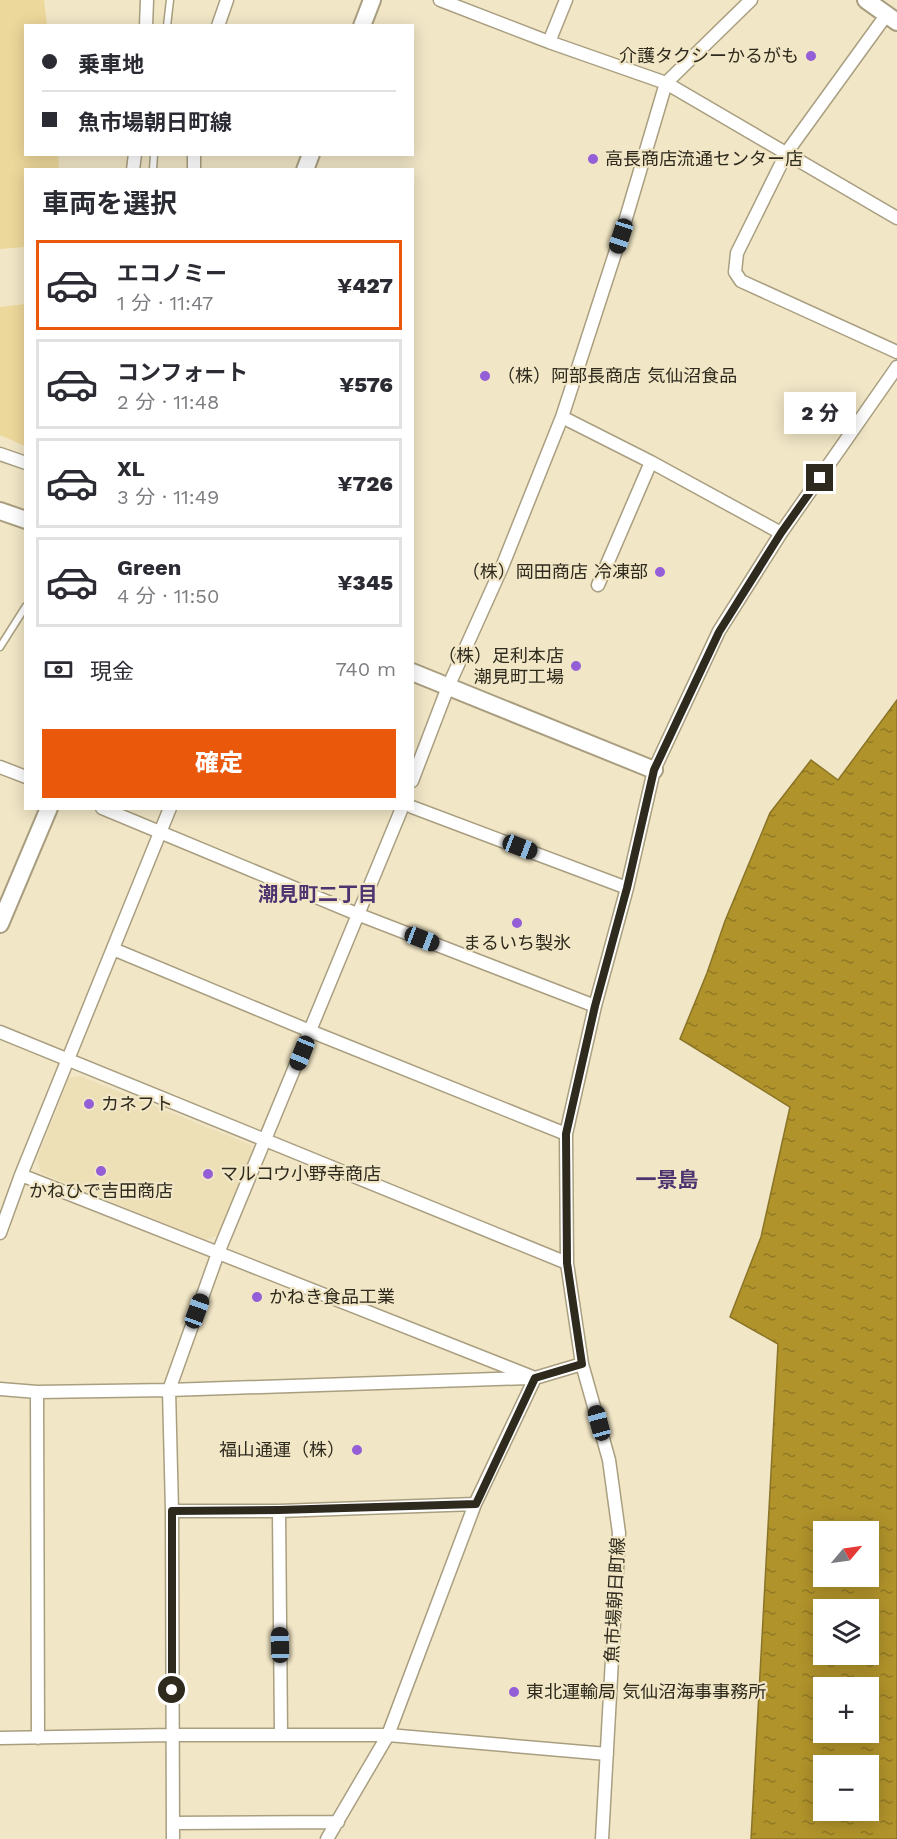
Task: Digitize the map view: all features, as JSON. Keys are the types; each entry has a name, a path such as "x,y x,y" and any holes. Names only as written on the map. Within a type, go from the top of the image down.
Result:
{"street":[{"path":"146,24 147,0"},
{"path":"219,24 227,0"},
{"path":"363,24 372,0"},
{"path":"440,0 549,42 666,83 897,218"},
{"path":"549,42 566,0"},
{"path":"414,776 448,687 502,567 562,417 621,236 666,83 751,0"},
{"path":"866,0 892,18 787,152 737,253 735,272 741,281 897,352"},
{"path":"562,417 651,462 781,533 897,368"},
{"path":"0,454 24,462"},
{"path":"598,585 651,462"},
{"path":"0,511 24,519"},
{"name":"魚市場朝日町線","path":"602,1839 619,1533 609,1460 582,1364 567,1263 566,1134 595,1006 627,888 654,770 719,632 781,533"},
{"path":"414,673 654,770"},
{"path":"0,767 24,776"},
{"path":"414,808 627,888"},
{"path":"0,924 48,810"},
{"path":"107,810 357,914 595,1006"},
{"path":"0,1233 21,1175 169,810"},
{"path":"173,1839 172,1511 169,1390 218,1253 401,810"},
{"path":"113,949 566,1134"},
{"path":"0,1032 567,1263"},
{"path":"21,1175 535,1378"},
{"path":"0,1389 37,1392 169,1390 535,1378 582,1364"},
{"path":"327,1839 388,1735 476,1504 535,1378"},
{"path":"37,1392 38,1738"},
{"path":"172,1511 476,1504"},
{"path":"279,1510 281,1734"},
{"path":"0,1738 281,1734 388,1735 607,1754"},
{"path":"172,1823 338,1822"}],"lane":[{"path":"167,24 170,0"},
{"path":"0,647 24,609"}],"shaded area":[{"path":"0,0 44,0 47,24 24,24 24,156 58,156 59,168 24,168 24,247 0,249"},
{"path":"24,304 24,446 0,435 0,307"},
{"path":"80,1076 251,1145 252,1156 219,1235 205,1240 41,1173 37,1159 69,1078"}],"water":[{"path":"897,700 897,1839 751,1839 778,1344 730,1317 761,1237 790,1107 680,1039 725,921 770,813 811,760 838,780"}],"place":[{"name":"介護タクシーかるがも","path":"811,56"},
{"name":"高長商店流通センター店","path":"593,159"},
{"name":"（株）阿部長商店 気仙沼食品","path":"485,376"},
{"name":"（株）岡田商店 冷凍部","path":"660,572"},
{"name":"（株）足利本店 潮見町工場","path":"576,666"},
{"name":"まるいち製氷","path":"517,923"},
{"name":"カネフト","path":"89,1104"},
{"name":"かねひで吉田商店","path":"101,1171"},
{"name":"マルコウ小野寺商店","path":"208,1174"},
{"name":"かねき食品工業","path":"257,1297"},
{"name":"福山通運（株）","path":"357,1450"},
{"name":"東北運輸局 気仙沼海事事務所","path":"514,1692"}],"district":[{"name":"潮見町二丁目","path":"318,894"},
{"name":"一景島","path":"667,1180"}],"route":[{"path":"172,1690 172,1511 476,1504 535,1378 582,1364 567,1263 566,1134 595,1006 627,888 654,770 719,632 781,533 820,478"}]}
